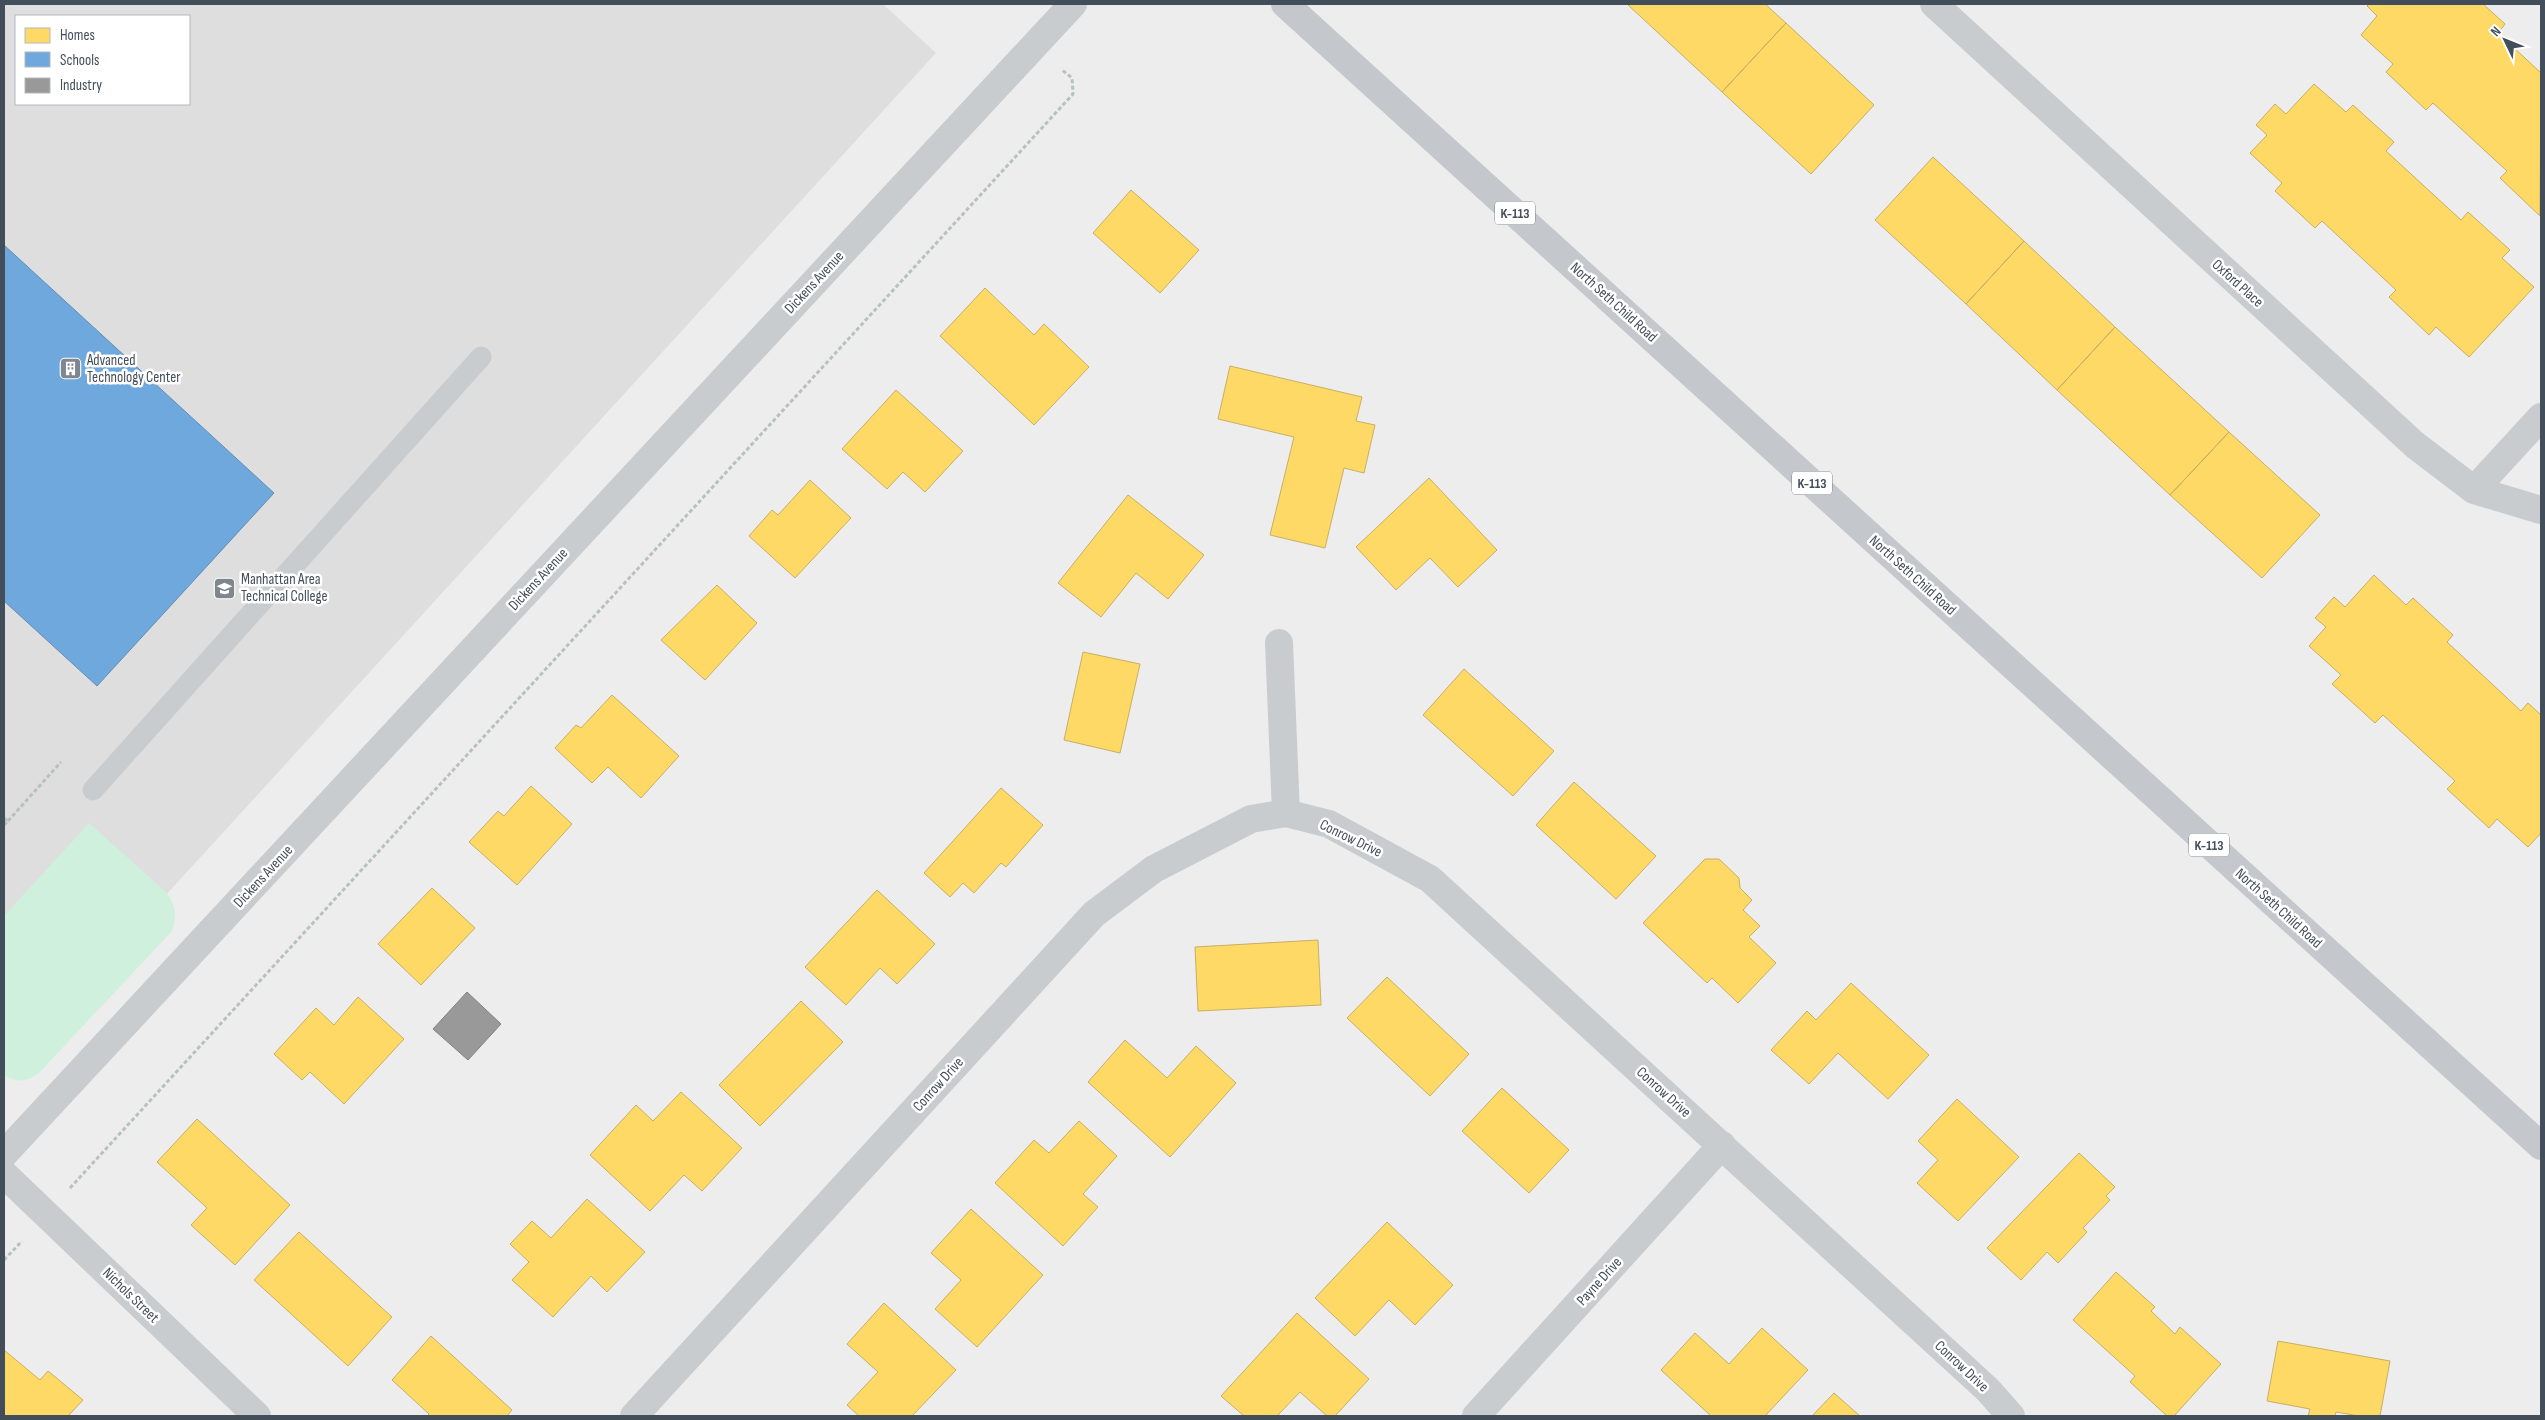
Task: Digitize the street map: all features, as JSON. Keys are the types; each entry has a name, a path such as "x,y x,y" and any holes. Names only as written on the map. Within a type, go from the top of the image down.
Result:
{"main road":[{"name":"North Seth Child Road","path":"1285,4 2541,1146"}],"street":[{"name":"Dickens Avenue","path":"4,1154 1073,4"},
{"name":"Oxford Place","path":"1934,4 2407,438 2474,490"},
{"path":"2541,417 2474,490 2541,510"},
{"path":"1279,644 1286,814"},
{"name":"Conrow Drive","path":"634,1416 1094,914 1154,868 1251,819 1286,814 1329,824 1430,878 1988,1390 2011,1416"},
{"name":"Payne Drive","path":"1476,1416 1722,1145"},
{"name":"Nichols Street","path":"4,1174 257,1416"}],"lane":[{"path":"93,790 481,357"}],"path":[{"path":"4,1260 1073,94 1072,78 1059,67"},
{"path":"4,825 61,762"},
{"path":"4,818 8,821"}],"shaded area":[{"name":"Manhattan Area Technical College","path":"4,4 883,4 936,53 4,1072"}],"green space":[{"path":"89,823 166,892 175,910 172,931 38,1074 25,1080 13,1079 4,1075 4,916"}],"building: Homes":[{"path":"1627,4 1765,4 1786,23 1722,92"},
{"path":"2369,4 2483,4 2505,24 2498,33 2541,73 2540,216 2500,178 2507,171 2433,103 2426,110 2386,72 2393,64 2361,35 2377,16 2367,6"},
{"path":"1786,23 1874,105 1811,174 1722,92"},
{"path":"2314,84 2346,112 2353,105 2394,142 2386,151 2461,220 2468,212 2510,250 2502,258 2534,287 2469,357 2436,327 2429,335 2389,297 2396,290 2322,221 2315,228 2275,191 2282,183 2250,153 2267,135 2256,125 2275,104 2286,114"},
{"path":"1933,157 2024,241 1966,304 1875,220"},
{"path":"1131,190 1199,250 1160,293 1093,233"},
{"path":"2024,241 2115,327 2057,390 1966,304"},
{"path":"985,288 1034,335 1044,324 1089,367 1034,425 940,336"},
{"path":"2115,327 2229,432 2170,495 2057,390"},
{"path":"1230,366 1362,397 1356,421 1375,425 1364,473 1344,468 1325,548 1270,535 1294,437 1218,419"},
{"path":"896,390 963,451 925,492 903,472 887,489 842,449"},
{"path":"2229,432 2320,515 2262,578 2170,495"},
{"path":"1429,478 1497,550 1458,587 1430,558 1396,590 1356,547"},
{"path":"810,480 851,518 795,578 749,536 772,510 778,515"},
{"path":"1128,495 1204,555 1168,599 1136,573 1101,617 1058,583"},
{"path":"2374,575 2406,605 2413,598 2453,635 2447,642 2521,711 2528,703 2541,715 2541,833 2528,847 2497,819 2489,828 2447,789 2455,781 2383,715 2375,723 2332,684 2341,675 2309,646 2326,627 2315,618 2334,597 2345,607"},
{"path":"717,585 757,623 705,680 661,640"},
{"path":"1083,652 1140,664 1120,753 1064,740"},
{"path":"1464,669 1554,751 1513,796 1423,715"},
{"path":"612,695 679,756 641,798 608,767 592,783 555,748 576,725 581,728"},
{"path":"1574,782 1656,856 1616,899 1536,825"},
{"path":"531,786 572,824 517,885 469,842 498,811 504,816"},
{"path":"1001,788 1043,825 1006,867 1001,863 974,893 963,883 950,897 924,873"},
{"path":"1705,859 1719,859 1739,878 1740,888 1752,900 1743,910 1760,926 1749,937 1776,963 1738,1003 1712,978 1707,983 1643,923"},
{"path":"432,888 475,928 421,985 378,944"},
{"path":"877,890 935,944 897,984 880,968 846,1005 805,967"},
{"path":"1318,940 1321,1005 1198,1011 1195,947"},
{"path":"1387,977 1469,1054 1430,1096 1347,1018"},
{"path":"1851,983 1929,1055 1888,1099 1838,1053 1809,1084 1771,1050 1807,1011 1816,1020"},
{"path":"358,997 404,1039 344,1104 310,1072 302,1080 274,1054 316,1008 334,1025"},
{"path":"801,1001 843,1042 760,1126 719,1085"},
{"path":"1125,1040 1167,1078 1196,1046 1236,1083 1170,1157 1088,1082"},
{"path":"1502,1088 1569,1150 1529,1193 1462,1131"},
{"path":"681,1092 742,1148 702,1191 684,1175 650,1211 590,1155 636,1105 653,1121"},
{"path":"1957,1099 2019,1157 1958,1221 1917,1183 1938,1160 1918,1141"},
{"path":"197,1119 290,1205 235,1265 191,1225 207,1208 157,1162"},
{"path":"1079,1121 1117,1156 1083,1194 1098,1207 1063,1246 995,1183 1034,1140 1049,1153"},
{"path":"2079,1153 2115,1187 2106,1196 2110,1200 2083,1228 2087,1232 2058,1263 2047,1252 2021,1280 1987,1248"},
{"path":"587,1199 645,1252 607,1292 591,1276 553,1317 512,1280 529,1262 510,1244 532,1221 551,1238"},
{"path":"971,1209 1043,1275 977,1347 935,1309 961,1280 931,1253"},
{"path":"1387,1222 1453,1285 1415,1325 1389,1300 1355,1336 1315,1298"},
{"path":"299,1232 392,1317 348,1366 254,1280"},
{"path":"2116,1272 2155,1307 2151,1311 2175,1334 2180,1327 2221,1364 2174,1416 2167,1416 2130,1382 2135,1376 2073,1320"},
{"path":"884,1303 956,1370 912,1416 859,1416 847,1405 878,1372 847,1344"},
{"path":"1297,1313 1369,1379 1335,1416 1327,1416 1300,1392 1277,1416 1244,1416 1221,1396"},
{"path":"1762,1328 1808,1370 1765,1416 1711,1416 1661,1370 1695,1333 1729,1364"},
{"path":"431,1336 512,1410 507,1416 427,1416 429,1414 392,1380"},
{"path":"2278,1341 2390,1361 2380,1416 2359,1416 2336,1412 2335,1416 2308,1416 2310,1409 2267,1401"},
{"path":"4,1350 40,1380 48,1371 83,1400 68,1416 4,1416"},
{"path":"1834,1393 1860,1416 1812,1416"}],"building: Schools":[{"name":"Advanced Technology Center","path":"4,245 274,493 97,686 4,601"}],"building: Industry":[{"path":"467,992 501,1024 468,1060 433,1029"}],"place":[{"name":"Advanced Technology Center","path":"71,369"},
{"name":"Manhattan Area Technical College","path":"225,588"}]}
